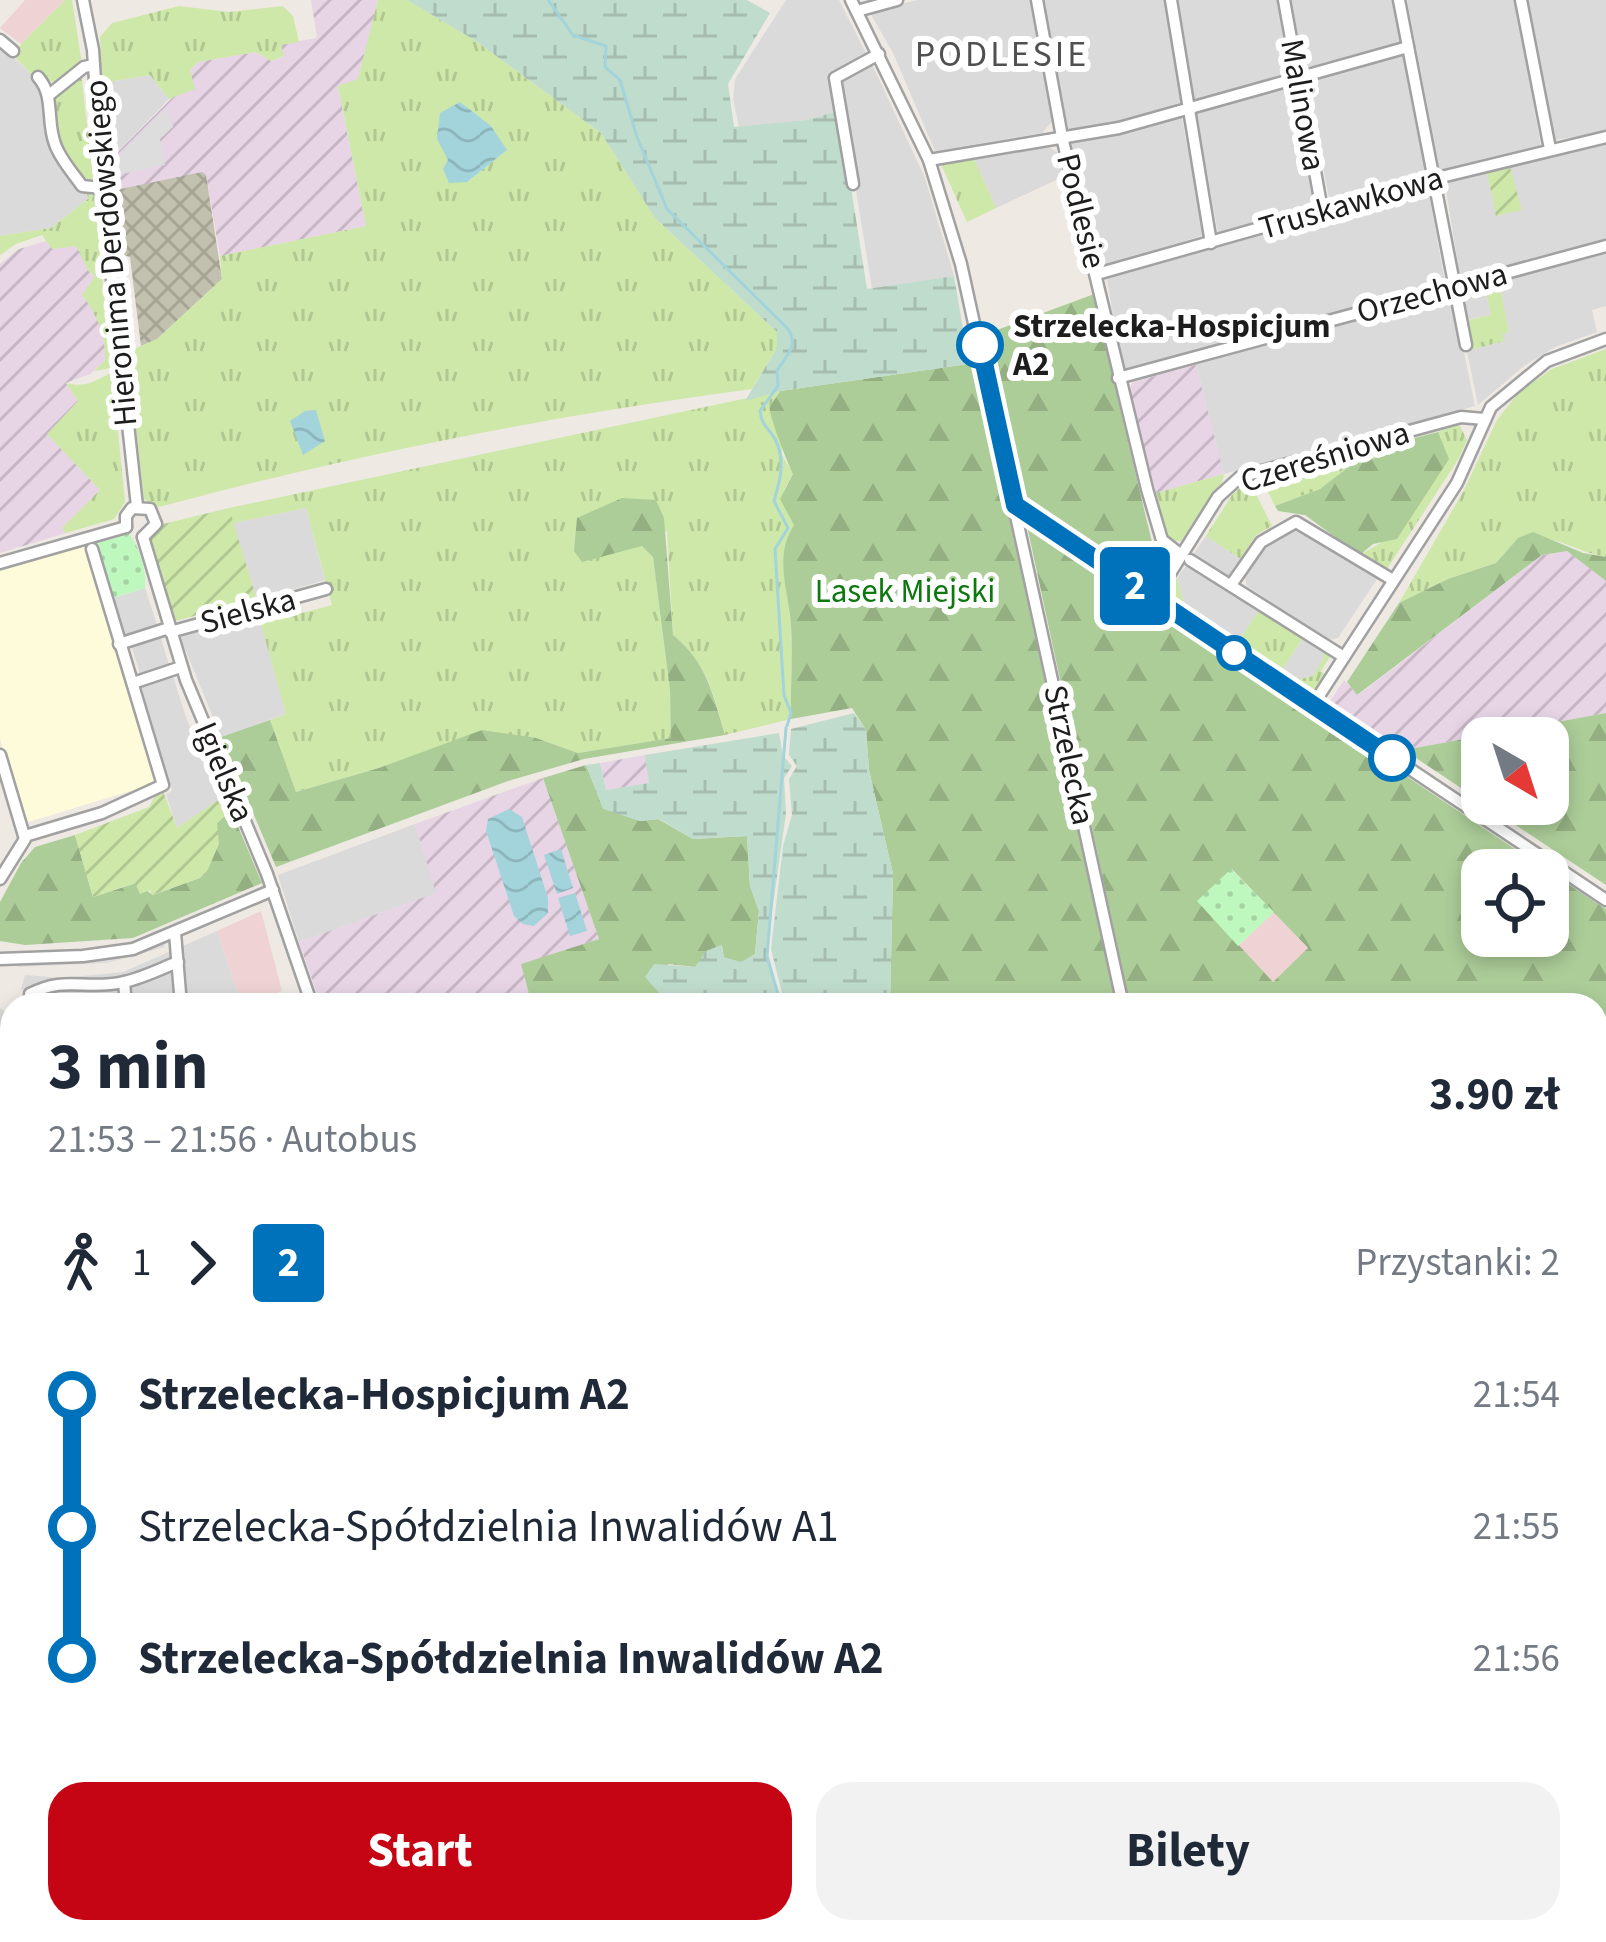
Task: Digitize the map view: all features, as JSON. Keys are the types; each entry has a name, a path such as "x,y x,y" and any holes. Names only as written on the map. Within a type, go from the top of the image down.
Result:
{"street":[{"name":"Hieronima Derdowskiego","path":"83,0 94,64 102,188 137,506"},
{"path":"854,6 897,0"},
{"name":"Podlesie","path":"1037,0 1062,137 1159,534 1166,547 1186,557"},
{"path":"1172,0 1211,244"},
{"name":"Malinowa","path":"1284,0 1322,210"},
{"path":"1399,0 1466,345"},
{"path":"1521,0 1550,149"},
{"name":"Strzelecka","path":"854,6 928,160 961,264 1120,993"},
{"path":"0,40 14,51"},
{"path":"1062,137 1119,128 1408,47"},
{"path":"853,184 835,78 879,54"},
{"path":"50,95 94,64"},
{"path":"38,77 50,95 49,114 59,153 82,186 102,188"},
{"name":"Podlesie","path":"928,160 1062,137"},
{"name":"Truskawkowa","path":"1097,274 1433,179 1606,137"},
{"name":"Orzechowa","path":"1118,378 1606,246"},
{"path":"1313,705 1457,483 1484,419 1504,394 1546,361 1606,339"},
{"name":"Czereśniowa","path":"1154,599 1186,557 1218,497 1240,477 1461,417 1484,419"},
{"path":"1015,505 1606,900"},
{"path":"137,506 146,507 156,517 154,529 143,537 131,534 126,526 126,516 137,506"},
{"path":"1231,585 1261,542 1296,522 1393,580"},
{"path":"0,563 126,526"},
{"name":"Igielska","path":"143,537 181,667 273,890 308,993"},
{"path":"0,879 25,836 102,813 164,785 92,549"},
{"path":"1186,557 1343,657"},
{"name":"Sielska","path":"118,644 326,590"},
{"path":"133,683 181,667"},
{"path":"0,755 25,836"},
{"path":"0,959 110,953 175,933 273,890"},
{"path":"175,933 180,993"},
{"path":"32,993 60,981 84,987 124,982 178,962"},
{"path":"124,982 125,993"}],"shaded area":[{"path":"25,0 65,0 21,44 0,28"},
{"path":"311,0 378,0 358,80 338,87 366,226 220,256 206,175 116,190 112,204 109,161 176,94 190,70 198,62 256,52 271,61 283,57 281,44 317,38"},
{"path":"786,0 839,0 868,57 837,74 829,72 839,111 806,120 739,127 733,99 735,79"},
{"path":"918,0 1032,0 1054,119 1042,133 935,151 893,53 869,11"},
{"path":"1043,0 1166,0 1182,102 1125,121 1071,132 1065,128"},
{"path":"1179,0 1277,0 1289,75 1194,100"},
{"path":"1291,0 1394,0 1401,42 1305,70"},
{"path":"1407,0 1515,0 1541,147 1440,171"},
{"path":"1528,0 1606,0 1606,132 1555,140"},
{"path":"0,45 41,83 50,143 90,197 51,228 0,236"},
{"path":"1403,52 1427,172 1330,203 1306,83"},
{"path":"871,62 925,178 954,276 872,289 838,79"},
{"path":"150,75 169,99 109,161 102,83"},
{"path":"1290,85 1314,204 1218,234 1197,114"},
{"path":"166,108 173,127 160,139 165,165 122,174 115,160"},
{"path":"1181,114 1204,235 1105,266 1070,142"},
{"path":"1045,144 1062,156 1067,175 996,208 972,154"},
{"path":"1606,144 1606,240 1460,277 1445,183 1487,173 1496,215 1514,187 1510,167"},
{"path":"202,172 222,279 157,339 141,346 130,257 117,253 112,204 116,190"},
{"path":"1428,188 1445,283 1122,369 1107,279"},
{"path":"46,241 53,249 76,245 96,277 88,285 106,343 105,360 90,374 66,383 78,401 48,435 101,491 63,527 66,533 0,553 0,264 19,249"},
{"path":"1606,253 1606,306 1592,310 1597,332 1555,347 1524,366 1478,405 1467,351 1503,341 1502,334 1509,332 1499,282"},
{"path":"1485,286 1491,315 1466,320 1460,297"},
{"path":"1447,296 1453,299 1475,406 1224,474 1196,365"},
{"path":"1196,365 1224,474 1156,493 1129,390 1133,382"},
{"path":"306,508 325,580 257,600 233,523"},
{"path":"1298,527 1377,579 1338,638 1329,640 1247,586 1245,577 1265,545"},
{"path":"1206,536 1241,559 1227,579 1192,556"},
{"path":"86,545 157,783 25,823 0,739 0,571"},
{"path":"1567,551 1606,581 1606,713 1569,720 1461,717 1461,740 1404,750 1330,701 1344,680 1358,695 1542,555"},
{"path":"1188,563 1260,609 1238,642 1185,607 1177,578"},
{"path":"145,588 158,628 125,638 111,599"},
{"path":"252,615 260,619 286,714 221,737 181,639 185,632"},
{"path":"160,635 169,665 140,674 131,644"},
{"path":"1303,638 1323,651 1324,659 1313,676 1296,680 1282,670"},
{"path":"173,677 187,720 224,796 177,828 166,794 172,791 141,686"},
{"path":"645,755 650,783 606,790 600,763"},
{"path":"543,778 599,939 522,964 529,993 317,993 299,942 436,893 415,824"},
{"path":"415,824 437,893 299,942 278,875"},
{"path":"261,911 282,991 238,993 217,931"},
{"path":"1274,912 1308,949 1273,982 1238,946"},
{"path":"217,931 238,993 26,993 21,989 25,975 63,978 123,972"},
{"path":"163,941 165,947 107,963 17,967 17,961"}],"green space":[{"path":"65,0 72,0 82,64 60,83 41,83 14,57"},
{"path":"378,0 407,0 476,41 601,133 655,218 777,332 777,348 752,389 454,438 159,507 144,499 127,352 157,339 222,279 220,256 366,226 338,86 358,79","holes":["446,149 507,150 467,182 448,160"]},
{"path":"407,0 747,0 770,13 728,84 734,127 806,120 839,111 867,289 954,276 969,364 780,391 745,401 777,348 777,332 655,218 601,133 476,41"},
{"path":"179,6 229,12 283,6 293,16 299,42 281,45 284,56 271,61 256,52 198,62 190,70 195,89 169,99 150,75 102,83 100,37 112,23"},
{"path":"81,72 94,186 68,162 53,123 56,96"},
{"path":"972,154 996,208 967,222 939,160"},
{"path":"1510,167 1522,210 1496,216 1487,173"},
{"path":"84,190 94,193 111,368 94,371 105,360 104,343 82,295 95,276 76,246 52,249 42,235 0,255 0,236 51,228 89,198"},
{"path":"1499,282 1509,332 1503,334 1504,341 1467,351 1463,321 1491,315 1485,286"},
{"name":"Lasek Miejski","path":"1097,293 1161,580 1155,587 1022,501 986,334"},
{"path":"1606,349 1606,557 1554,540 1518,538 1496,563 1399,603 1463,492 1497,420 1519,392 1552,369"},
{"name":"Lasek Miejski","path":"975,363 1113,993 890,993 893,874 869,770 866,730 852,708 791,719 791,628 783,558 794,525 780,499 793,474 770,408 780,391"},
{"path":"112,372 125,502 114,519 66,533 62,528 100,490 47,434 78,401 66,383 89,383"},
{"path":"780,391 782,455 793,474 784,490 794,525 783,560 791,628 791,719 725,735 701,668 673,635 667,531 642,545 653,557 672,738 578,753 536,738 379,768 296,792 270,720 286,714 261,624 332,605 306,508 233,523 229,508"},
{"path":"1460,426 1467,440 1459,458 1385,572 1360,555 1384,541 1438,432"},
{"path":"1438,432 1449,459 1397,539 1373,544 1360,555 1305,515 1278,511 1275,506 1320,489 1351,465"},
{"path":"1407,440 1389,454 1351,465 1320,489 1275,506 1263,482"},
{"path":"1224,474 1213,501 1194,526 1181,541 1168,541 1156,493"},
{"path":"1243,485 1252,486 1272,526 1256,535 1241,559 1206,536"},
{"path":"622,498 656,500 664,518 673,635 701,668 725,735 584,759 508,781 276,867 221,737 270,720 296,792 482,730 536,738 578,753 671,738 670,690 653,557 642,546 582,562 574,551 577,518"},
{"path":"229,508 257,600 175,621 150,540 159,525"},
{"name":"Lasek Miejski","path":"1026,521 1461,813 1461,825 1479,825 1515,849 1461,849 1461,957 1569,957 1569,885 1606,909 1606,993 1127,993","holes":["1232,869 1308,948 1273,982 1198,901"]},
{"path":"1533,532 1583,553 1606,557 1606,581 1567,551 1542,555 1357,695 1347,682 1399,603 1496,563 1518,538"},
{"path":"129,534 142,560 145,588 103,601 86,546"},
{"path":"1177,578 1185,607 1238,642 1260,609 1303,638 1282,670 1296,680 1313,676 1323,651 1331,655 1321,671 1326,676 1321,684 1312,691 1299,690 1168,601 1167,591"},
{"path":"854,713 866,730 869,770 893,874 890,993 782,993 771,949 783,846 792,815 789,779 797,766 789,755 791,729"},
{"path":"1606,713 1606,885 1569,860 1569,849 1552,849 1516,825 1569,825 1569,720"},
{"path":"779,733 783,756 792,766 784,778 786,813 766,954 776,993 659,993 645,977 654,964 695,967 706,951 721,945 724,957 741,962 755,954 759,911 750,886 747,836 693,839 659,819 640,821 603,809 586,765 600,763 606,790 649,783 645,755"},
{"path":"1461,740 1461,788 1404,750"},
{"path":"586,765 603,808 640,821 658,819 693,839 747,836 750,886 759,911 755,954 741,963 724,958 722,946 695,967 668,964 664,993 529,993 521,964 599,939 543,778"},
{"path":"163,791 177,828 224,796 231,810 217,823 219,844 205,876 152,895 150,890 140,894 135,883 93,897 75,835 149,807"},
{"path":"231,810 262,883 133,938 25,945 0,941 0,902 35,847 75,835 93,897 136,883 153,895 205,876 217,823"},
{"path":"1231,869 1274,912 1238,946 1197,901"}],"water":[{"path":"460,102 491,126 507,150 467,182 449,183 443,169 448,160 437,139 440,113"},
{"path":"316,410 325,441 303,455 290,421"},
{"path":"509,809 522,817 548,898 548,913 534,926 514,916 486,831 488,819"},
{"path":"561,849 573,888 557,894 544,855"},
{"path":"575,893 587,931 570,936 558,898"}],"waterway":[{"path":"548,0 573,35 606,46 605,67 620,80 667,209 791,335 790,351 777,371 778,386 760,411 780,455 774,501 788,528 775,549 784,695 791,713 787,726"},
{"path":"778,993 767,956 786,728"}],"bus line":[{"name":"2","path":"980,345 1015,505 1392,758"}],"place":[{"name":"Strzelecka-Hospicjum A2","path":"980,345"}],"district":[{"name":"PODLESIE","path":"1002,54"}]}
